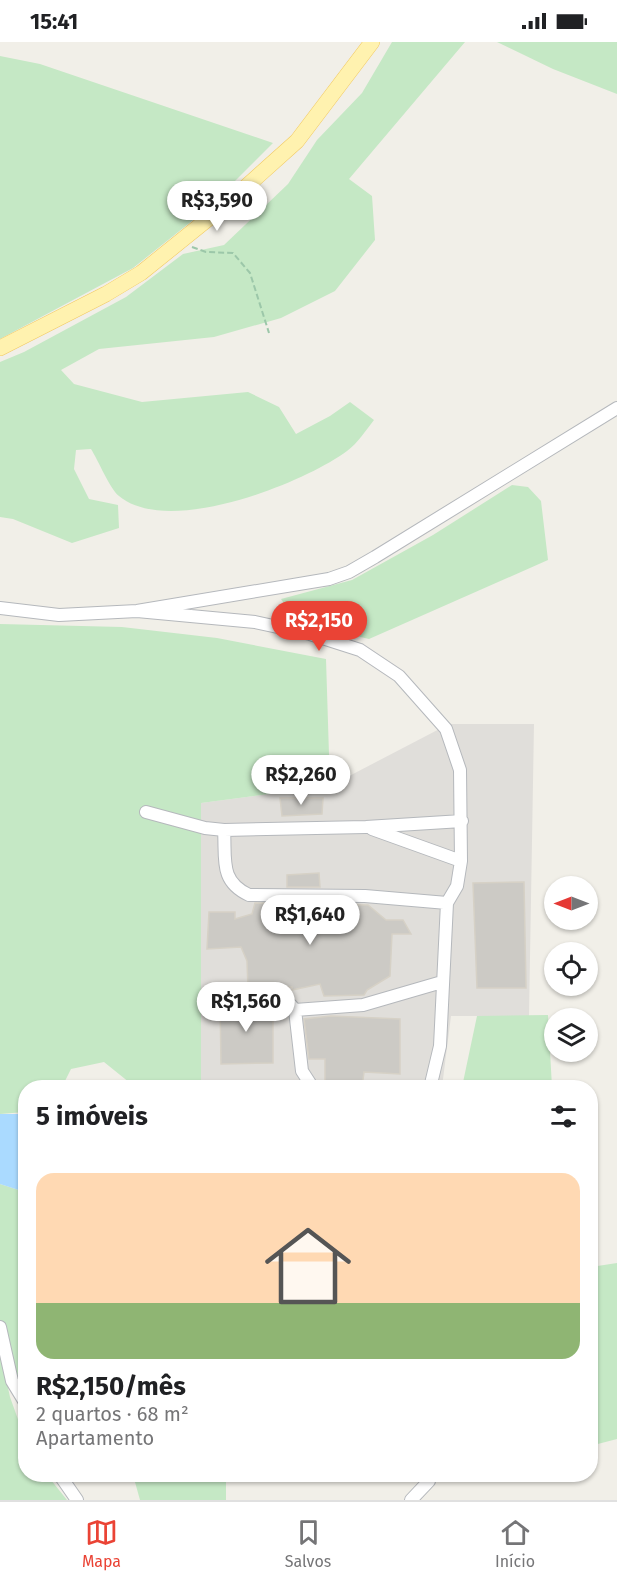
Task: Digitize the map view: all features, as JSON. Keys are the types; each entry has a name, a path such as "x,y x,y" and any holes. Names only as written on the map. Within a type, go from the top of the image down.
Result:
{"main road":[{"path":"0,348 106,294 141,273 230,202 297,141 372,42"}],"street":[{"path":"0,608 59,615 137,610 297,585 349,572 617,408"},
{"path":"137,610 255,622 310,634 360,650 399,676 446,729 460,770 461,861 457,886 447,903 440,1046 432,1080"},
{"path":"146,812 205,828 224,830 366,827 462,821"},
{"path":"366,827 461,861"},
{"path":"224,830 227,873 235,888 249,895 365,896 447,903"},
{"path":"295,1010 363,1005 442,982"},
{"path":"245,997 282,998 289,1001 295,1010 302,1071 308,1080"},
{"path":"0,1327 12,1381 18,1391"},
{"path":"65,1482 77,1500"},
{"path":"411,1500 428,1482"}],"path":[{"path":"178,242 206,252 233,253 250,273 269,333"}],"shaded area":[{"path":"449,724 534,724 529,1016 451,1016 443,1080 201,1080 201,803 330,786"}],"green space":[{"path":"392,42 465,42 349,179 372,196 375,240 335,291 281,318 214,337 99,349 61,370 74,384 142,402 248,392 279,407 296,434 330,416 350,402 374,420 362,436 347,451 326,464 268,491 201,508 169,511 141,507 119,496 91,449 76,450 74,469 89,499 118,505 119,528 72,543 13,519 0,517 0,362 24,352 126,297 183,254 224,245 288,184 317,140 362,93"},
{"path":"497,42 617,42 617,94 553,69"},
{"path":"0,56 40,64 273,143 207,209 133,268 0,339"},
{"path":"512,485 528,487 541,501 548,560 369,639 297,622 281,599 352,580 433,535"},
{"path":"0,624 122,627 217,638 326,659 330,786 201,803 201,1080 126,1080 104,1062 71,1069 66,1080 18,1080 18,1113 0,1114"},
{"path":"544,1015 544,1062 551,1062 552,1080 463,1080 477,1016"},
{"path":"0,1184 18,1190 18,1376 0,1328"},
{"path":"617,1263 617,1439 598,1444 598,1266"},
{"path":"0,1351 10,1397 18,1419 18,1482 53,1482 67,1500 0,1500"},
{"path":"135,1482 226,1482 226,1500 140,1500"}],"water":[{"path":"0,1114 18,1114 18,1190 0,1184"}],"building":[{"path":"280,798 323,798 322,814 282,816"},
{"path":"319,873 320,887 287,887 287,875"},
{"path":"524,882 526,988 477,988 473,883"},
{"path":"255,903 368,905 386,920 403,920 411,934 392,934 390,976 367,990 364,995 324,996 320,984 292,990 292,987 248,989 247,961 241,947 207,949 209,912 235,912 235,919 252,914"},
{"path":"220,1001 273,1006 273,1063 221,1064"},
{"path":"331,1016 400,1019 400,1074 364,1072 363,1080 325,1080 325,1059 309,1059 304,1019"}]}
